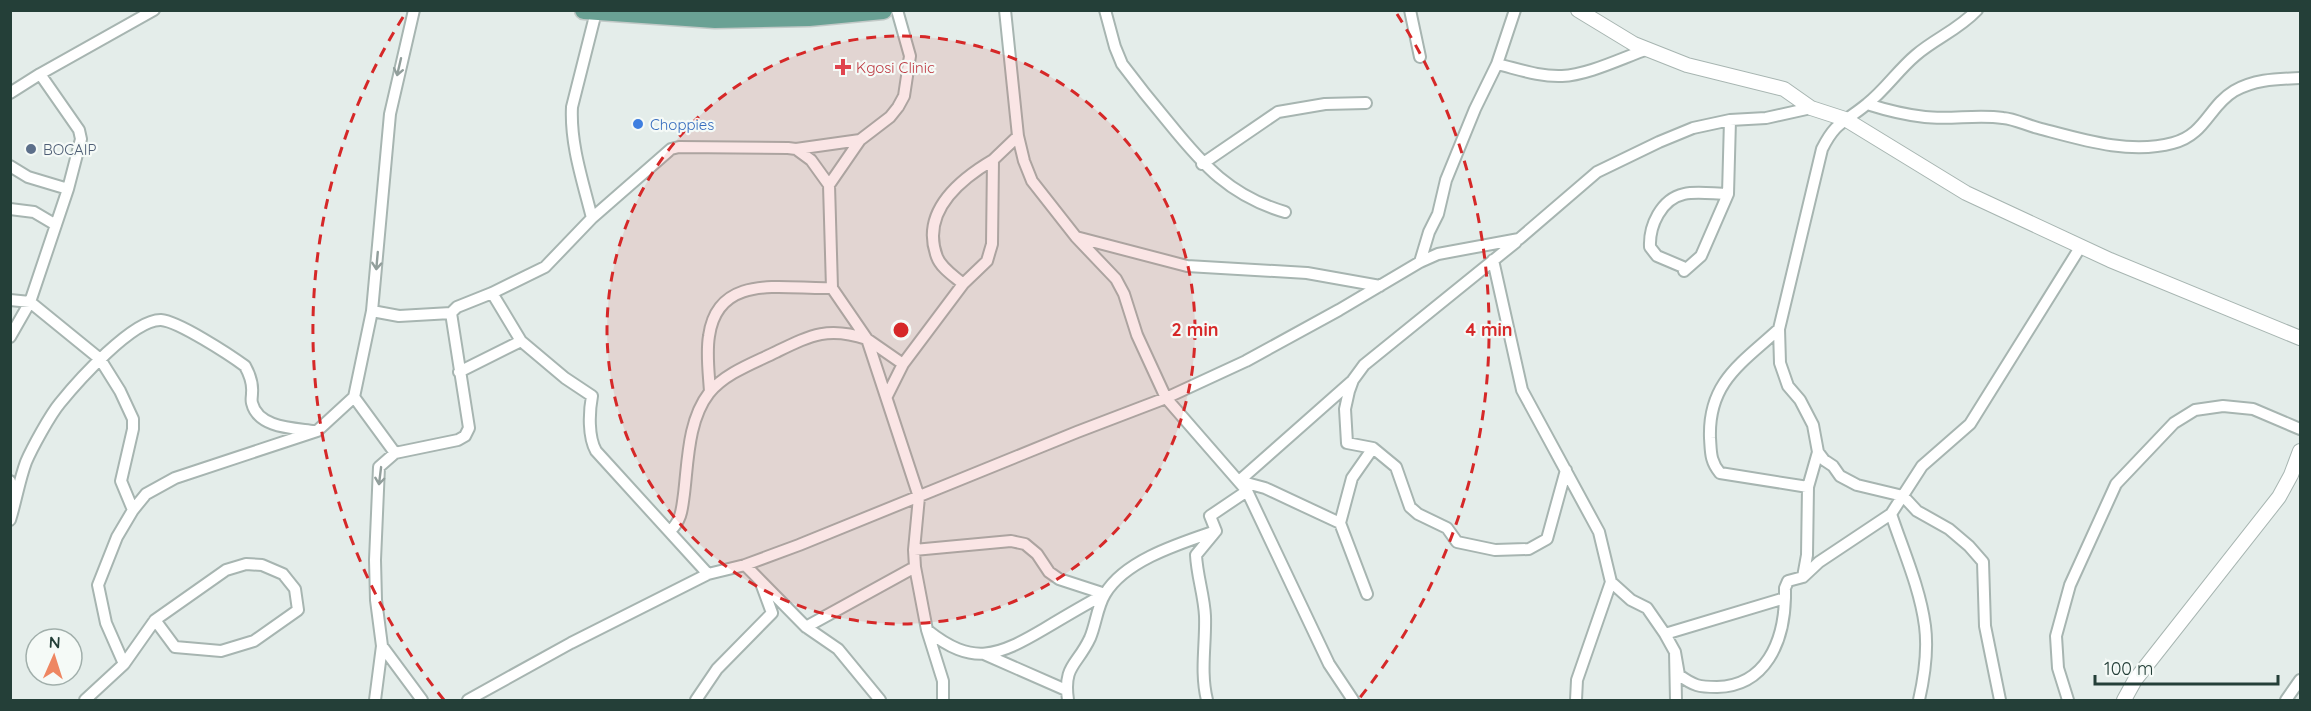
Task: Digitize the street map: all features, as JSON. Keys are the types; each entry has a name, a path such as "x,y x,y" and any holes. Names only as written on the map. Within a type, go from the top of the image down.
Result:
{"main road":[{"path":"590,11 748,19 809,17 883,10"}],"street":[{"path":"10,93 154,10"},
{"path":"124,664 106,623 98,585 117,537 133,510 146,494 175,478 317,431 354,397 372,311 390,114 414,10"},
{"path":"829,185 860,140 890,117 904,96 910,56 897,10"},
{"path":"1005,10 1018,136 1032,181 1077,237 1116,279 1137,335 1166,398 1247,491"},
{"path":"1105,10 1122,64 1202,164 1250,200 1285,212"},
{"path":"1410,10 1420,57"},
{"path":"1420,262 1429,232 1438,214 1446,180 1475,109 1497,64 1515,10"},
{"path":"1578,10 1634,44 1688,65 1784,89 1810,108 1845,119 1966,193 2081,246 2301,338"},
{"path":"1977,10 1953,31 1922,50 1904,65 1867,104 1831,131 1822,149 1779,329 1780,363 1788,386 1800,400 1813,425 1818,452 1833,466 1839,476 1857,485 1903,496 1917,511 1949,529 1983,562 1985,626 2001,700"},
{"path":"590,11 571,121 592,218"},
{"path":"1497,64 1547,76 1575,75 1648,49"},
{"path":"10,336 30,302 68,189 81,139 80,130 40,74"},
{"path":"1867,104 1926,117 2005,118 2073,137 2140,148 2171,144 2186,139 2198,130 2218,105 2233,92 2258,81 2301,78"},
{"path":"1202,164 1278,112 1325,104 1366,103"},
{"path":"1239,481 1353,380 1377,353 1519,239 1597,172 1622,158 1693,128 1730,120 1766,118 1810,108"},
{"path":"1728,194 1683,194 1673,199 1658,213 1653,225 1650,247 1657,256 1683,267 1684,271 1701,256 1728,194 1730,120"},
{"path":"963,284 944,268 937,258 934,242 935,219 956,186 993,160 1018,136"},
{"path":"372,311 399,316 451,313 457,307 545,267 592,218 671,149 690,147 796,149 860,140"},
{"path":"796,149 818,167 829,185 832,288 867,339 919,497 914,550 915,567 927,630 943,681 943,700"},
{"path":"887,396 903,364 963,284 987,261 992,244 993,160"},
{"path":"10,166 28,177 68,189"},
{"path":"10,209 34,212 56,225"},
{"path":"1077,237 1187,266 1307,273 1380,286"},
{"path":"468,700 571,642 708,574 745,565 1166,398 1246,361 1420,262 1448,252 1519,239"},
{"path":"1611,582 1631,600 1647,608 1675,652 1679,675 1699,687 1728,687 1747,680 1764,667 1771,656 1784,620 1785,588 1788,581 1803,577 1819,562 1891,514 1922,466 1970,424 2081,246"},
{"path":"1493,260 1522,390 1599,532 1611,582 1577,680 1576,700"},
{"path":"710,392 708,337 718,309 732,295 755,288 832,288"},
{"path":"492,293 521,341 565,378 592,396 590,408 593,445 596,451 708,574"},
{"path":"10,300 30,302 100,359 120,391 133,419 133,429 121,481 133,510"},
{"path":"375,700 382,646 376,600 375,560 379,467 395,453 458,440 465,436 469,428 451,313"},
{"path":"12,515 27,461 59,404 100,359 137,328 161,320 176,325 245,366 251,376 251,401 257,415 287,428 317,431"},
{"path":"1779,329 1737,366 1716,396 1709,424 1711,459 1720,473 1765,482 1783,482 1808,487"},
{"path":"670,531 681,516 693,429 699,411 710,392 739,371 808,336 828,333 848,333 867,339 903,364"},
{"path":"459,372 521,341"},
{"path":"1353,380 1345,409 1347,443 1372,448 1396,467 1410,507 1418,514 1447,528 1457,542 1495,550 1529,549 1547,539 1566,470"},
{"path":"354,397 395,453"},
{"path":"2068,700 2058,668 2056,636 2070,585 2115,484 2174,423 2195,410 2223,406 2253,409 2301,429"},
{"path":"1367,594 1340,522 1352,478 1372,448"},
{"path":"2124,700 2135,680 2279,497 2301,451"},
{"path":"1803,577 1807,555 1808,487 1818,452"},
{"path":"10,481 12,515"},
{"path":"1239,481 1247,491 1329,663 1353,700"},
{"path":"1239,481 1265,488 1340,522"},
{"path":"1216,531 1210,516 1247,491"},
{"path":"1891,514 1925,626 1926,640 1918,700"},
{"path":"984,654 1017,645 1105,594 1131,569 1164,548 1216,531"},
{"path":"1197,700 1205,695 1204,601 1196,555 1216,531"},
{"path":"914,550 1011,541 1025,544 1049,572 1059,579 1105,594"},
{"path":"86,700 124,664 155,620 226,570 246,564 262,565 283,574 295,589 298,610 254,641 221,651 175,647 155,620"},
{"path":"745,565 806,627 838,649 880,700"},
{"path":"806,627 915,567"},
{"path":"696,700 717,669 772,612 760,580"},
{"path":"1067,695 1065,680 1068,671 1090,637 1105,594"},
{"path":"1665,634 1785,598"},
{"path":"927,630 944,644 984,654 1067,695"},
{"path":"382,646 422,700"},
{"path":"1675,652 1676,700"},
{"path":"2286,700 2301,680"}],"place":[{"name":"Kgosi Clinic","path":"843,67"},
{"name":"Choppies","path":"638,124"},
{"name":"BOCAIP","path":"31,149"}]}
